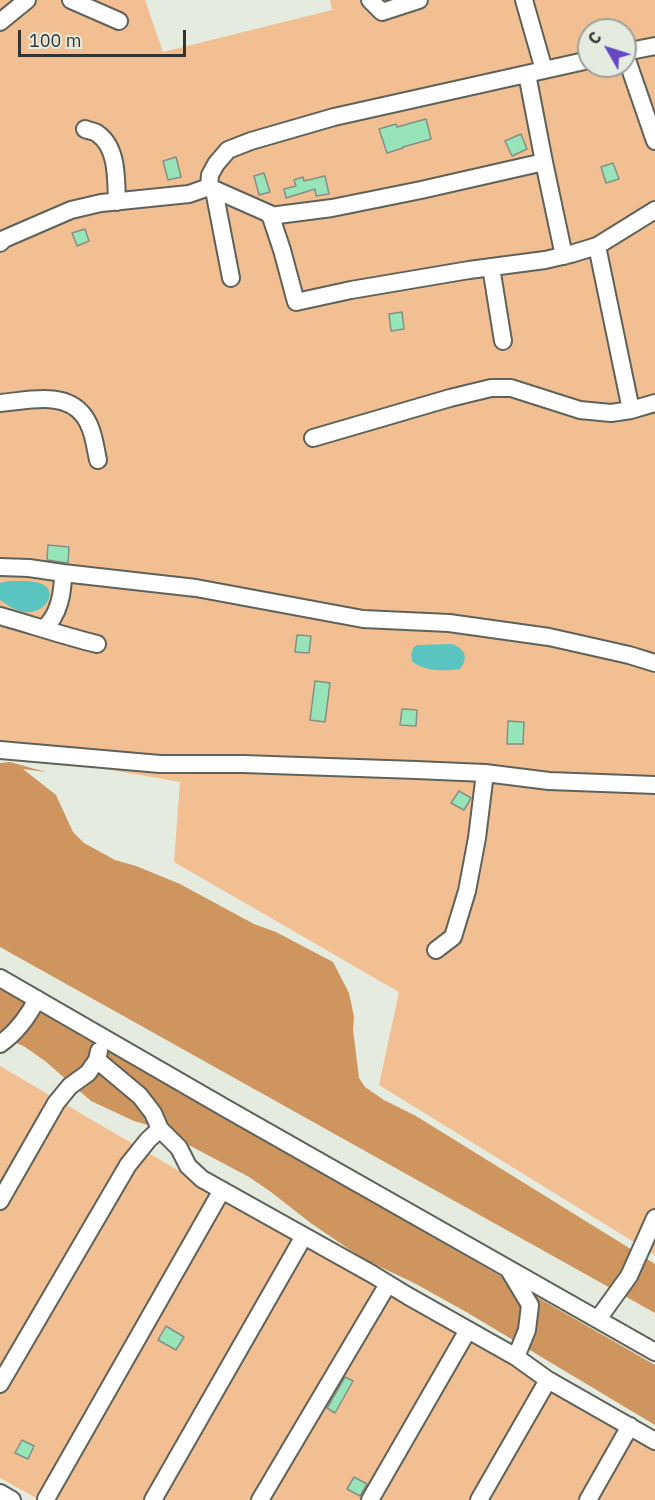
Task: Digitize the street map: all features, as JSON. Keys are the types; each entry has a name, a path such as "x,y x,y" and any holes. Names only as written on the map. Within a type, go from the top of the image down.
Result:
{"street":[{"path":"0,22 27,0"},
{"path":"71,0 119,21"},
{"path":"370,0 382,12 419,0"},
{"path":"524,0 535,72 544,162 564,256"},
{"path":"637,50 655,46"},
{"path":"231,278 210,175 228,150 334,117 577,63"},
{"path":"633,78 655,141"},
{"path":"85,129 97,133 108,143 112,154 117,202"},
{"path":"270,216 332,208 544,162"},
{"path":"0,243 4,239 71,210 101,203 172,197 212,189 270,214 296,302 351,290 564,256 597,246 655,210"},
{"path":"597,246 631,410"},
{"path":"491,267 502,341"},
{"path":"313,438 491,388 511,388 580,410 611,413 655,403"},
{"path":"0,403 53,398 67,402 84,415 91,429 98,460"},
{"path":"0,567 29,568 196,588 363,619 449,623 549,637 655,663"},
{"path":"44,628 50,623 58,607 63,586 63,573"},
{"path":"0,616 97,644"},
{"path":"629,655 655,654"},
{"path":"0,750 160,764 254,764 485,773 549,781 655,785"},
{"path":"436,950 453,937 468,891 485,773"},
{"path":"0,978 655,1352"},
{"path":"0,1044 16,1032 38,999"},
{"path":"0,1201 56,1103 70,1086 88,1073 97,1060 102,1036"},
{"path":"97,1060 140,1096 153,1113 160,1129 180,1148 188,1166 202,1179 516,1357 548,1380 655,1441"},
{"path":"0,1384 128,1165 160,1129"},
{"path":"46,1499 222,1190"},
{"path":"598,1319 629,1276 655,1218"},
{"path":"153,1500 304,1236"},
{"path":"507,1268 530,1305 527,1330 516,1357"},
{"path":"260,1500 388,1284"},
{"path":"370,1500 468,1330"},
{"path":"479,1500 548,1380"},
{"path":"588,1500 630,1426"},
{"path":"0,1493 12,1500"}],"shaded area":[{"path":"0,0 145,0 163,52 332,10 330,0 655,0 655,1255 379,1085 399,992 174,862 180,782 0,751"},
{"path":"10,762 46,772 23,769 56,795 73,832 84,843 115,860 180,884 254,924 276,932 333,962 349,993 354,1017 353,1029 359,1078 365,1087 384,1100 416,1116 655,1264 655,1313 0,947 0,763"},
{"path":"0,988 655,1365 655,1425 468,1313 362,1258 249,1177 155,1127 134,1121 91,1101 45,1061 25,1047 0,1035"},
{"path":"0,1066 655,1450 655,1500 40,1500 0,1478"}],"water":[{"path":"31,581 42,584 49,592 47,602 43,607 32,612 12,608 0,600 0,583"},
{"path":"452,644 463,651 465,657 460,669 429,669 412,661 412,652 417,645"}],"building":[{"path":"426,119 431,139 387,153 379,129"},
{"path":"521,134 527,149 512,156 505,141"},
{"path":"176,157 181,177 168,180 163,161"},
{"path":"613,163 619,179 606,183 601,167"},
{"path":"264,173 270,192 259,195 254,176"},
{"path":"325,176 329,194 316,196 315,189 286,198 284,189 296,186 294,180 303,177 304,181"},
{"path":"85,229 89,241 77,246 72,233"},
{"path":"402,312 404,329 391,331 389,314"},
{"path":"48,545 69,547 68,563 47,560"},
{"path":"297,635 311,636 309,653 295,652"},
{"path":"315,681 330,683 325,722 310,720"},
{"path":"402,709 417,710 416,726 400,725"},
{"path":"508,721 524,722 523,744 507,744"},
{"path":"459,791 471,798 464,810 451,803"},
{"path":"166,1326 184,1337 176,1350 158,1340"},
{"path":"345,1377 353,1381 335,1413 327,1408"},
{"path":"22,1440 34,1446 28,1459 15,1453"},
{"path":"354,1477 367,1484 360,1496 347,1489"}]}
